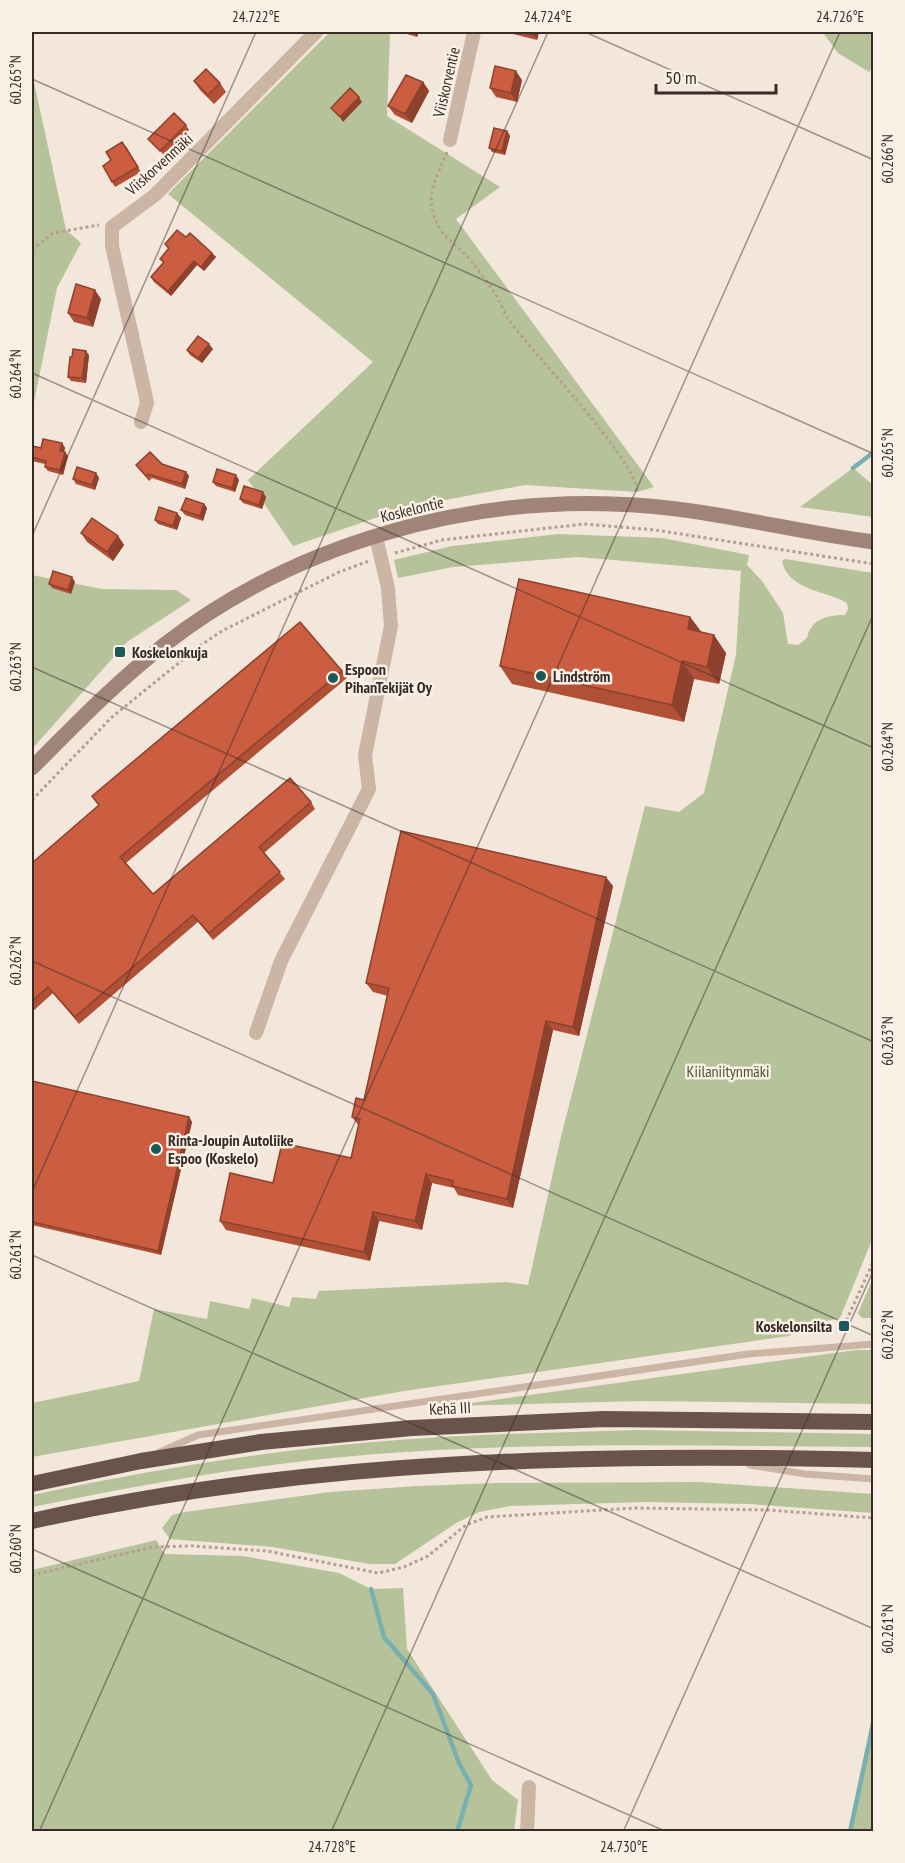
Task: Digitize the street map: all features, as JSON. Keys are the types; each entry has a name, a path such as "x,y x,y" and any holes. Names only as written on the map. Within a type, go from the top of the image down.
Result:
{"highway":[{"name":"Kehä III","path":"32,1484 141,1461 261,1442 412,1428 604,1419 873,1422"},
{"path":"32,1521 155,1496 314,1474 498,1460 697,1457 873,1460"}],"main road":[{"name":"Koskelontie","path":"32,768 125,677 193,625 269,580 329,552 442,519 521,506 575,503 636,505 688,510 873,542"}],"street":[{"name":"Viiskorvenmäki","path":"113,225 155,195 316,32"},
{"name":"Viiskorventie","path":"450,140 474,32"},
{"path":"113,225 110,231 112,246 147,404 141,422"},
{"path":"256,1033 281,961 369,789 365,755 391,626 390,598 376,537"},
{"path":"527,1832 529,1787"}],"lane":[{"path":"141,1461 198,1435 747,1354 873,1344"},
{"path":"697,1457 805,1474 873,1479"}],"path":[{"path":"450,140 431,190 431,208 437,224 452,245 466,255 496,296 508,319 603,434 636,480 636,505"},
{"path":"32,250 53,233 86,226 113,225"},
{"path":"32,800 112,717 201,645 339,572 380,556 442,540 585,524 655,530 873,564"},
{"path":"844,1326 873,1260"},
{"path":"32,1575 153,1546 267,1551 378,1573 404,1567 428,1556 466,1525 487,1517 635,1508 768,1510 873,1518"}],"green space":[{"path":"330,32 390,32 387,116 500,187 456,219 654,487 637,492 525,485 408,507 293,546 248,480 373,362 168,194"},
{"path":"827,32 873,32 873,66 869,72 838,53 824,34"},
{"path":"32,73 66,230 81,243 57,288 32,412"},
{"path":"853,468 873,485 873,517 800,507"},
{"name":"Kiilaniitynmäki","path":"559,534 662,538 749,555 747,565 762,581 783,613 788,644 798,645 807,638 816,622 826,617 845,615 848,609 847,603 800,584 786,571 782,561 785,559 873,573 874,1235 840,1318 817,1323 789,1336 404,1391 32,1457 32,1403 139,1381 154,1309 207,1319 210,1301 249,1309 252,1298 289,1307 292,1297 316,1299 319,1291 506,1282 528,1285 560,1141 645,806 679,812 704,793 736,655 741,571 578,557 453,567 398,578 394,560 452,546"},
{"path":"32,575 101,589 176,590 191,600 127,642 32,749"},
{"path":"873,1278 873,1318 862,1318 858,1313"},
{"path":"856,1350 873,1350 873,1404 641,1401 450,1406"},
{"path":"637,1430 873,1434 873,1447 562,1446 376,1454 203,1475 32,1507 32,1495 159,1470 287,1451 439,1437"},
{"path":"699,1482 873,1494 873,1513 750,1504 645,1502 510,1506 479,1512 456,1523 395,1564 369,1564 273,1547 170,1539 162,1528 172,1515 185,1512 330,1492 497,1483"},
{"path":"156,1540 165,1554 243,1556 339,1573 371,1589 403,1588 407,1649 492,1780 518,1800 514,1831 32,1831 32,1570"},
{"path":"873,1719 873,1831 850,1831"}],"building":[{"path":"519,32 535,32 534,35"},
{"path":"495,66 516,71 511,93 490,88"},
{"path":"206,69 220,83 208,95 194,81"},
{"path":"406,75 423,82 405,114 388,106"},
{"path":"350,88 359,97 340,117 331,108"},
{"path":"174,113 186,125 160,151 148,139"},
{"path":"494,128 507,131 502,151 489,148"},
{"path":"122,142 138,167 112,182 103,166 111,160 106,152"},
{"path":"177,230 186,237 190,233 212,253 201,267 194,261 168,291 151,277 164,262 160,259 169,248 165,244"},
{"path":"76,284 95,290 87,318 68,313"},
{"path":"198,336 209,344 198,358 187,350"},
{"path":"73,349 86,351 82,378 68,377"},
{"path":"43,439 62,443 60,451 65,452 60,470 45,467 46,461 32,457 32,446 41,448"},
{"path":"150,452 162,464 186,472 182,484 148,474 146,476 136,465"},
{"path":"77,467 96,473 92,485 73,479"},
{"path":"217,469 236,475 232,488 213,482"},
{"path":"244,486 263,492 259,505 240,499"},
{"path":"186,498 204,504 200,516 181,510"},
{"path":"159,507 177,513 173,526 155,520"},
{"path":"92,518 118,536 107,552 81,533"},
{"path":"53,571 72,577 68,590 49,584"},
{"path":"519,579 690,617 688,629 714,635 707,667 682,661 672,705 500,666"},
{"path":"300,622 342,671 120,857 153,894 290,778 311,802 259,847 280,872 209,933 193,915 75,1017 48,987 32,1001 32,863 99,805 92,796"},
{"path":"401,831 606,877 573,1027 546,1021 507,1199 452,1186 453,1181 426,1174 415,1221 373,1212 364,1252 220,1221 230,1173 273,1183 282,1143 351,1158 360,1119 352,1117 356,1098 364,1100 389,988 366,983"},
{"path":"32,1081 189,1117 158,1251 32,1222"}],"waterway":[{"path":"853,468 874,452"},
{"path":"371,1589 384,1637 433,1694 459,1763 471,1785 457,1832"},
{"path":"850,1832 874,1719"}],"place":[{"name":"Koskelonkuja","path":"120,652"},
{"name":"Lindström","path":"541,676"},
{"name":"Espoon PihanTekijät Oy","path":"333,678"},
{"name":"Rinta-Joupin Autoliike Espoo (Koskelo)","path":"156,1149"},
{"name":"Koskelonsilta","path":"844,1326"}]}
